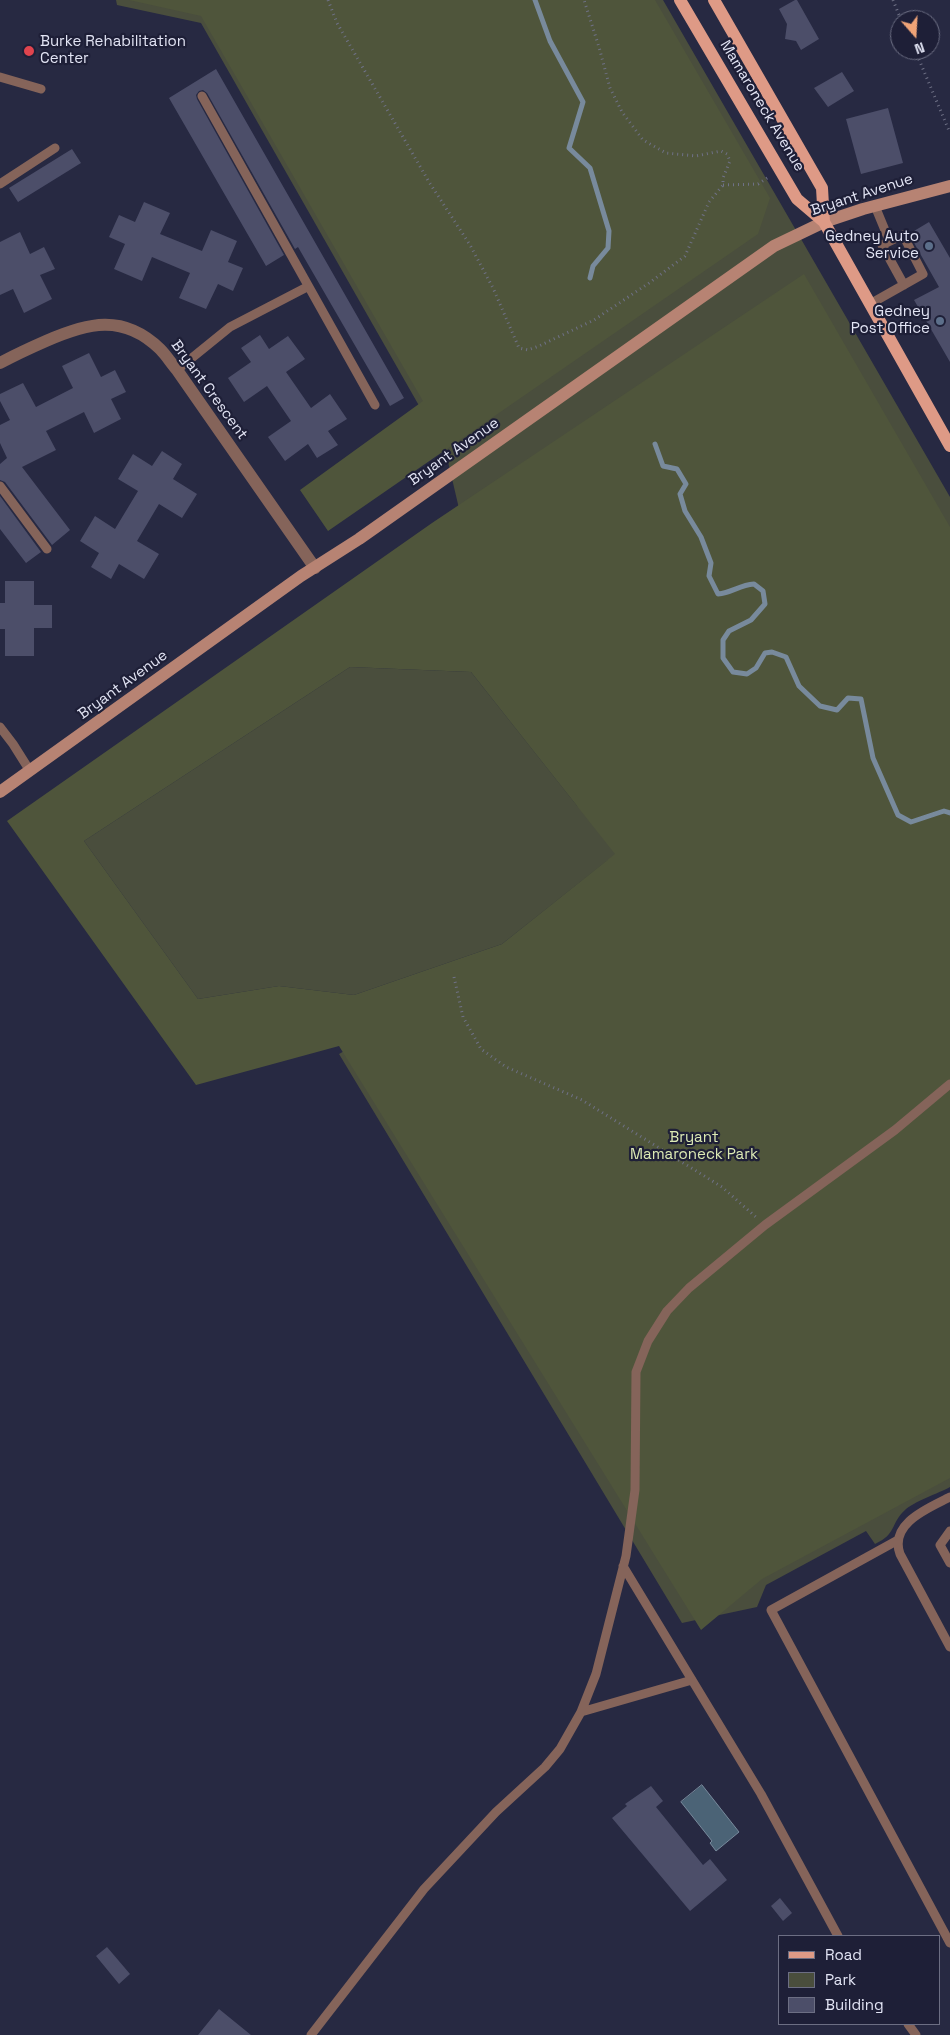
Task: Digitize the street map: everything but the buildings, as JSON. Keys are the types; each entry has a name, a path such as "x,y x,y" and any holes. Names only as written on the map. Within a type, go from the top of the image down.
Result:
{"main road":[{"name":"Mamaroneck Avenue","path":"680,0 797,199 824,222 950,446"},
{"name":"Mamaroneck Avenue","path":"714,0 822,188 824,222"}],"street":[{"name":"Bryant Avenue","path":"0,792 774,246 824,222 948,186"},
{"name":"Bryant Crescent","path":"0,363 65,333 91,325 121,326 141,334 160,349 177,370 315,568"}],"lane":[{"path":"1,78 41,88"},
{"path":"202,96 375,405"},
{"path":"0,184 54,148"},
{"path":"875,206 889,240"},
{"path":"870,304 923,274 902,235 882,245 904,284"},
{"path":"177,370 230,327 308,287"},
{"path":"0,486 47,549"},
{"path":"0,728 13,744 30,772"},
{"path":"312,2035 424,1889 496,1812 545,1767 560,1749 581,1712 596,1674 624,1566 635,1490 636,1372 648,1341 667,1311 689,1288 765,1225 895,1130 950,1084"},
{"path":"950,1497 913,1518 906,1524 898,1540 900,1554 950,1647"},
{"path":"950,1531 940,1545 950,1563"},
{"path":"898,1540 770,1610 948,1937"},
{"path":"624,1566 761,1794 837,1935"},
{"path":"581,1712 692,1680"}],"path":[{"path":"328,0 337,23 429,182 470,245 493,288 520,348 528,350 594,320 649,284 685,256 710,202 723,185 723,178 730,161 727,154 721,151 696,156 666,154 643,140 622,112 610,88 584,0"},
{"path":"919,60 950,133"},
{"path":"723,185 758,184 779,169"},
{"path":"454,977 464,1017 480,1049 506,1067 582,1100 722,1187 765,1225"}],"green space":[{"name":"Bryant Mamaroneck Park","path":"116,0 663,0 950,497 950,1487 905,1510 890,1533 875,1544 866,1531 766,1585 757,1607 682,1623 339,1054 626,891 608,860 502,944 354,995 279,986 198,999 84,841 350,667 471,672 578,807 494,658 446,453 201,23 117,5"},
{"path":"129,0 655,0 770,198 758,234 328,531 300,490 423,401 201,16"},
{"name":"Bryant Mamaroneck Park","path":"804,274 950,527 950,1478 762,1579 701,1630 339,1046 196,1085 7,821 432,523","holes":["350,667 471,672 615,854 502,944 354,995 279,986 198,999 84,841"]}],"water":[{"path":"702,1785 739,1832 716,1851 710,1843 712,1841 681,1802"}],"waterway":[{"path":"535,0 550,41 583,102 569,148 590,168 609,231 608,248 593,266 590,278"},
{"path":"655,444 663,466 677,469 686,484 680,494 685,511 701,537 711,563 709,576 718,594 754,584 763,591 765,604 751,620 729,631 723,640 723,658 733,672 747,674 756,668 765,653 772,652 786,657 799,686 820,706 837,710 848,698 861,699 873,758 898,815 911,822 944,811 950,813"}],"place":[{"name":"Burke Rehabilitation Center","path":"29,51"},
{"name":"Gedney Auto Service","path":"929,246"},
{"name":"Gedney Post Office","path":"940,321"}]}
